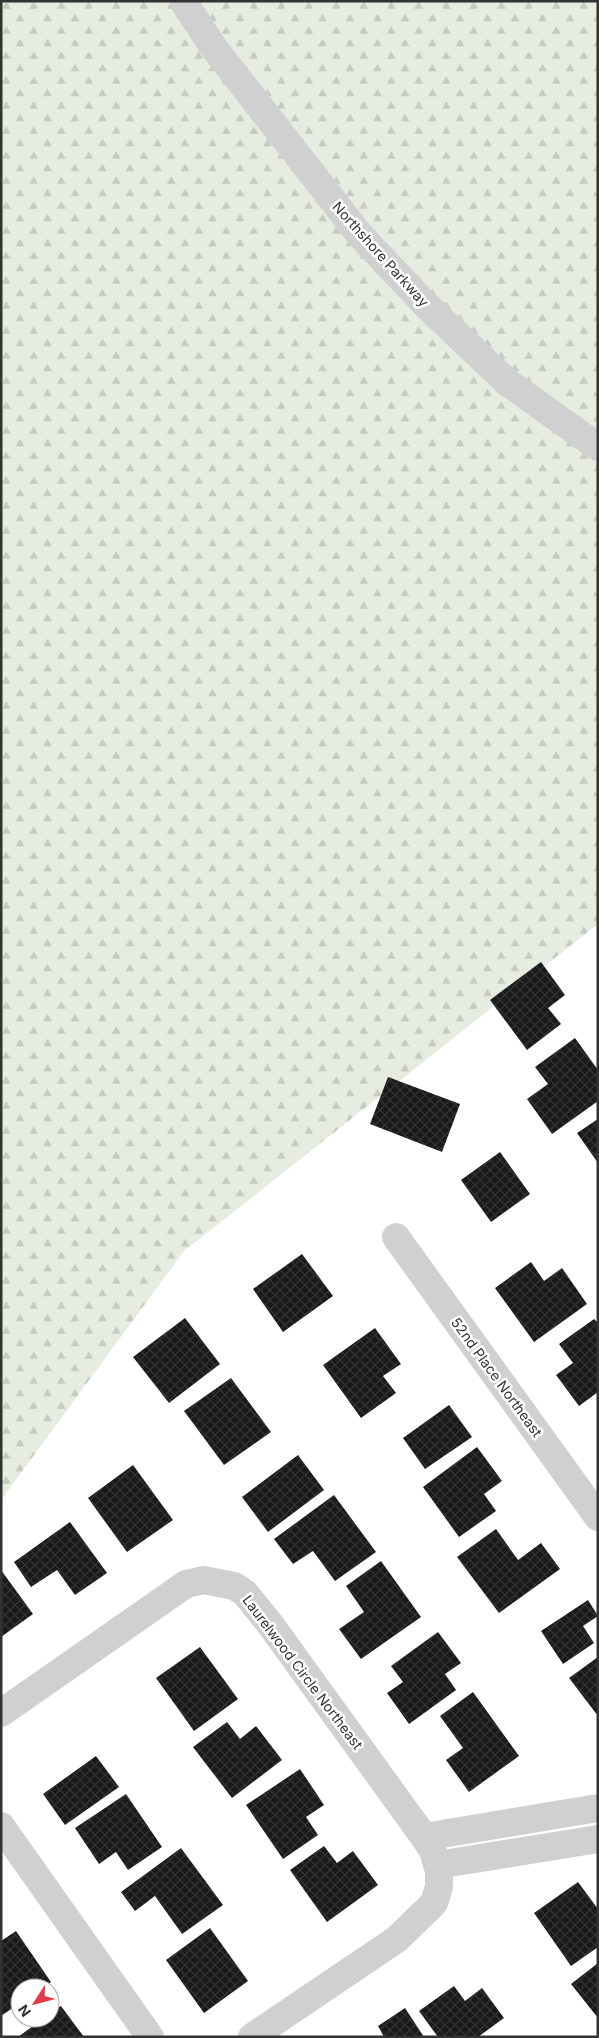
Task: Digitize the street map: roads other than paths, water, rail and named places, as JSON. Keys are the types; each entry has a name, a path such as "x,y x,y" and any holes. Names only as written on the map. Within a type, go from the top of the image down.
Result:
{"street":[{"name":"Northshore Parkway","path":"183,1 214,48 359,234 426,306 507,382 598,447"},
{"name":"52nd Place Northeast","path":"396,1237 598,1517"},
{"name":"Laurelwood Circle Northeast","path":"1,1714 186,1584 204,1580 234,1586 245,1593 270,1624 433,1851 437,1865 439,1887 434,1904 397,1938 252,2037"},
{"path":"424,1837 598,1808"},
{"path":"1,1826 150,2037"},
{"path":"437,1865 598,1838"}]}
